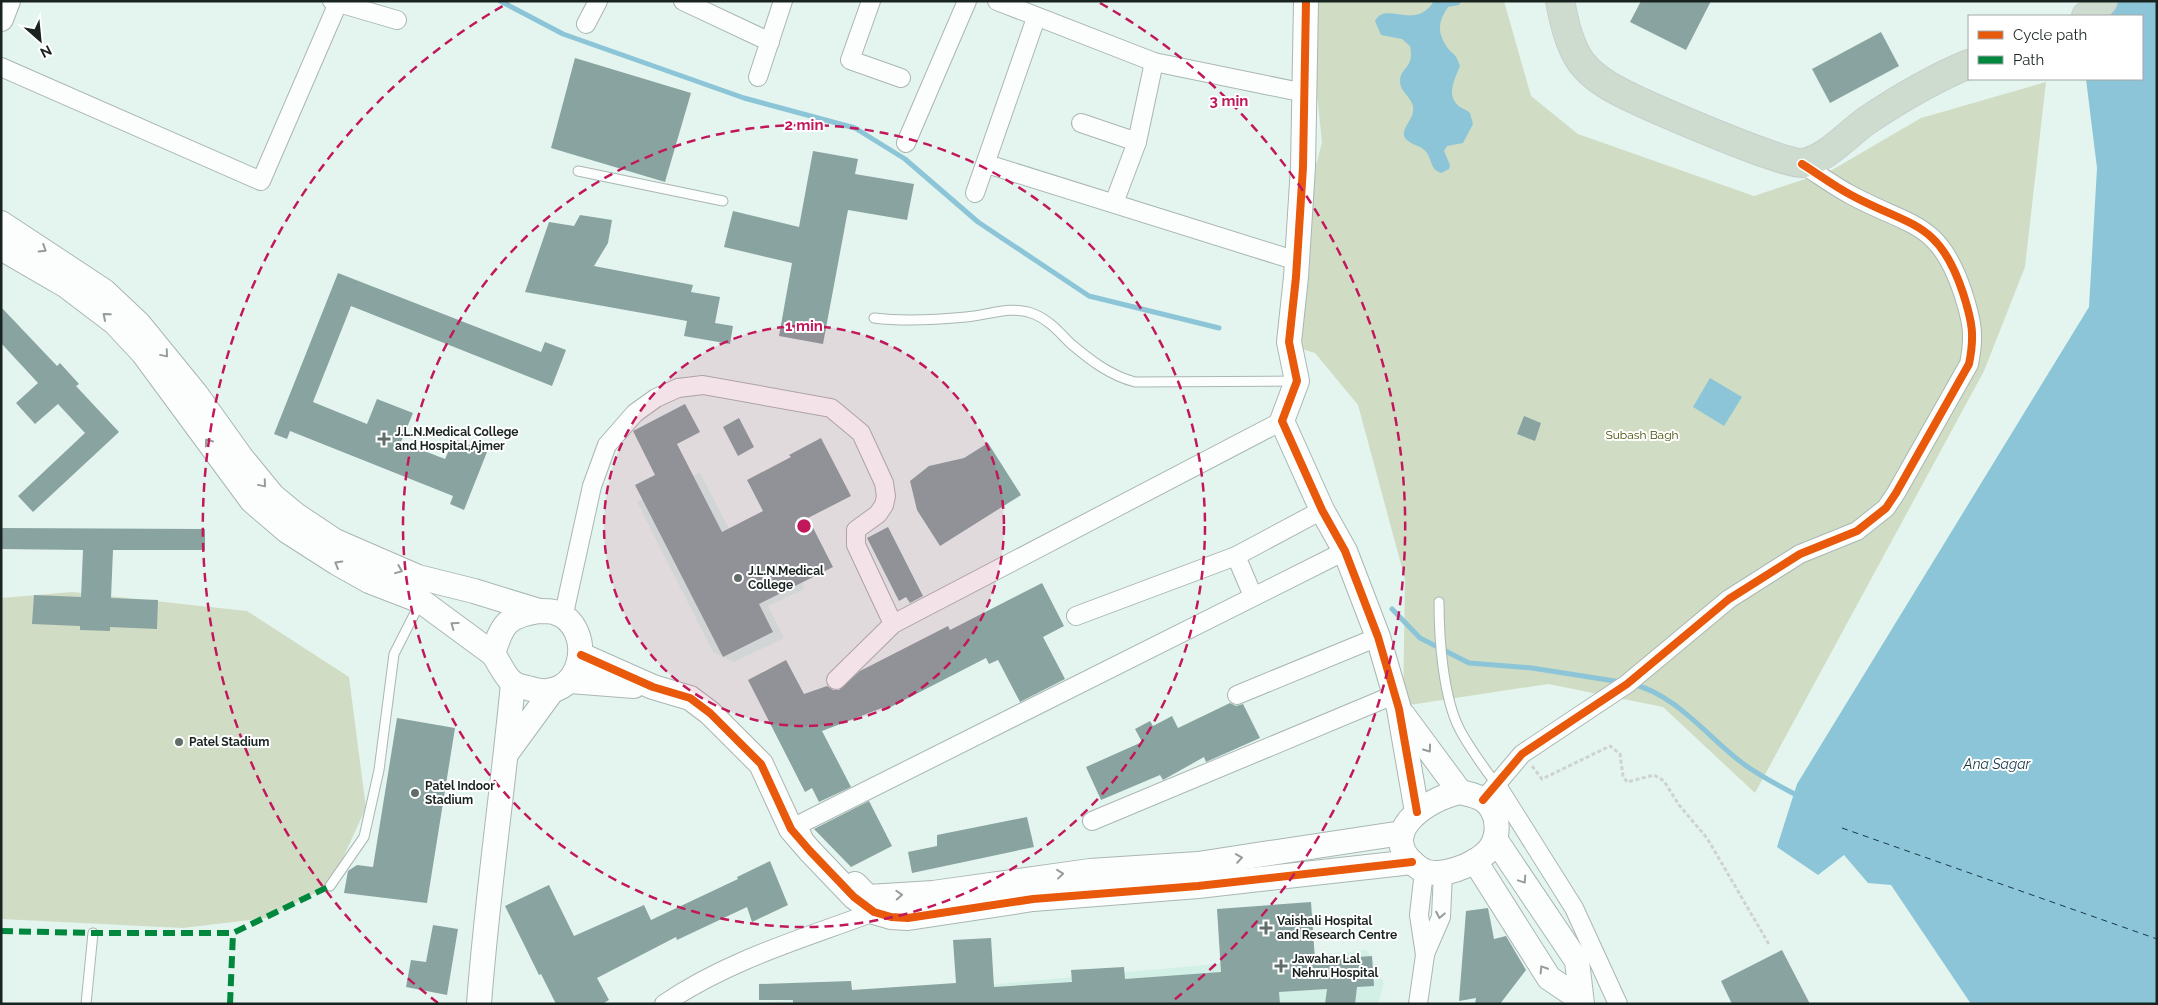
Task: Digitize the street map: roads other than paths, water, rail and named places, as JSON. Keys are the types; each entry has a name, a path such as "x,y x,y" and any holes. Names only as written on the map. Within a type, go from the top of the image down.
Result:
{"highway":[{"path":"1560,1 1569,37 1581,62 1600,80 1620,92 1664,112 1781,160 1802,164 1819,157 1897,101 1940,76 1968,64"},
{"path":"2088,15 2093,12 2102,1"}],"street":[{"path":"1,19 8,1"},
{"path":"586,24 598,1"},
{"path":"683,1 770,42"},
{"path":"758,77 783,1"},
{"path":"871,1 850,60 901,78"},
{"path":"906,143 967,1"},
{"path":"996,1 1154,62 1305,93"},
{"path":"836,680 894,624 1282,421 1297,381 1289,342 1297,260 1305,93 1306,1"},
{"path":"1,67 261,181 335,2 398,20"},
{"path":"975,192 987,164 1036,18"},
{"path":"1114,203 1137,142 1154,62"},
{"path":"1081,122 1137,142"},
{"path":"987,164 1297,260"},
{"path":"1418,1004 1425,955 1441,917 1426,868 1405,852 1402,834 1407,822 1417,812 1444,796 1460,792 1490,792 1522,754 1627,684 1729,599 1800,554 1857,530 1886,508 1969,364 1974,341 1969,309 1955,267 1943,248 1926,232 1904,218 1851,195 1802,164"},
{"path":"1,223 104,291 139,324 196,394 241,457 273,496 296,515 335,541 418,577 539,611 554,612 574,628 580,655 578,667 506,754"},
{"path":"1,248 65,285 115,323 143,353 252,501 287,531 337,564 369,580 421,601 493,654 513,683 536,691 561,686 653,687"},
{"path":"563,618 592,486 607,445 635,413 656,398 678,388 703,385 832,408 861,434 884,483 886,496 884,505 878,514 856,530 856,545 894,624"},
{"path":"1282,421 1322,510 1345,551 1378,637 1397,702 1417,812"},
{"path":"1076,616 1236,556 1322,510"},
{"path":"791,817 1345,551"},
{"path":"1236,556 1253,596"},
{"path":"493,654 499,635 506,622 523,614 539,611"},
{"path":"1237,695 1378,637"},
{"path":"580,655 653,687 690,698 736,737 761,764 791,817 868,898 1032,888"},
{"path":"478,1004 486,911 513,683"},
{"path":"1397,702 1460,792"},
{"path":"1092,821 1397,702"},
{"path":"791,817 791,829 854,897 874,912 891,917 908,918 1032,888 1090,871 1198,875 1426,868 1475,861 1488,851 1495,839 1496,818 1490,792"},
{"path":"1490,792 1574,908 1618,1004"},
{"path":"1198,875 1402,834"},
{"path":"1495,839 1577,961 1581,1001"},
{"path":"1475,861 1549,978 1581,1001"},
{"path":"664,1004 708,976 748,958 874,912"}],"lane":[{"path":"578,171 723,201"},
{"path":"874,318 906,322 969,317 1006,310 1022,311 1036,315 1052,325 1108,372 1135,382 1297,381"},
{"path":"330,886 364,837 379,770 394,654 421,601"},
{"path":"1439,602 1439,631 1444,670 1459,728 1490,792"},
{"path":"86,1004 92,933"}],"water":[{"path":"1434,1 1461,1 1459,5 1448,7 1442,17 1440,32 1444,42 1460,66 1452,87 1453,98 1455,103 1470,113 1473,124 1463,143 1447,146 1444,151 1450,165 1449,169 1441,173 1433,167 1429,156 1422,148 1409,142 1404,136 1405,128 1412,115 1413,106 1400,82 1402,73 1411,59 1410,46 1402,39 1381,35 1375,21 1380,15 1386,13 1418,14 1426,10"},
{"name":"Ana Sagar","path":"2118,1 2157,1 2157,1004 1971,1004 1891,885 1868,883 1844,855 1818,875 1777,847 1797,784 2089,307 2097,168 2086,80 2143,80 2143,15 2111,15"},
{"path":"1710,378 1742,397 1724,426 1693,407"}],"waterway":[{"path":"500,1 563,34 744,98 855,128 905,159 978,222 1089,296 1219,328"},
{"path":"1392,609 1420,638 1469,663 1532,668 1621,682"},
{"path":"1632,684 1648,689 1676,706 1748,767 1800,797"}],"place":[{"name":"J.L.N.Medical College and Hospital,Ajmer","path":"384,439"},
{"name":"J.L.N.Medical College","path":"738,578"},
{"name":"Patel Stadium","path":"179,742"},
{"name":"Patel Indoor Stadium","path":"415,793"},
{"name":"Vaishali Hospital and Research Centre","path":"1266,928"},
{"name":"Jawahar Lal Nehru Hospital","path":"1281,966"}],"park label":[{"name":"Subash Bagh","path":"1642,435"}]}
